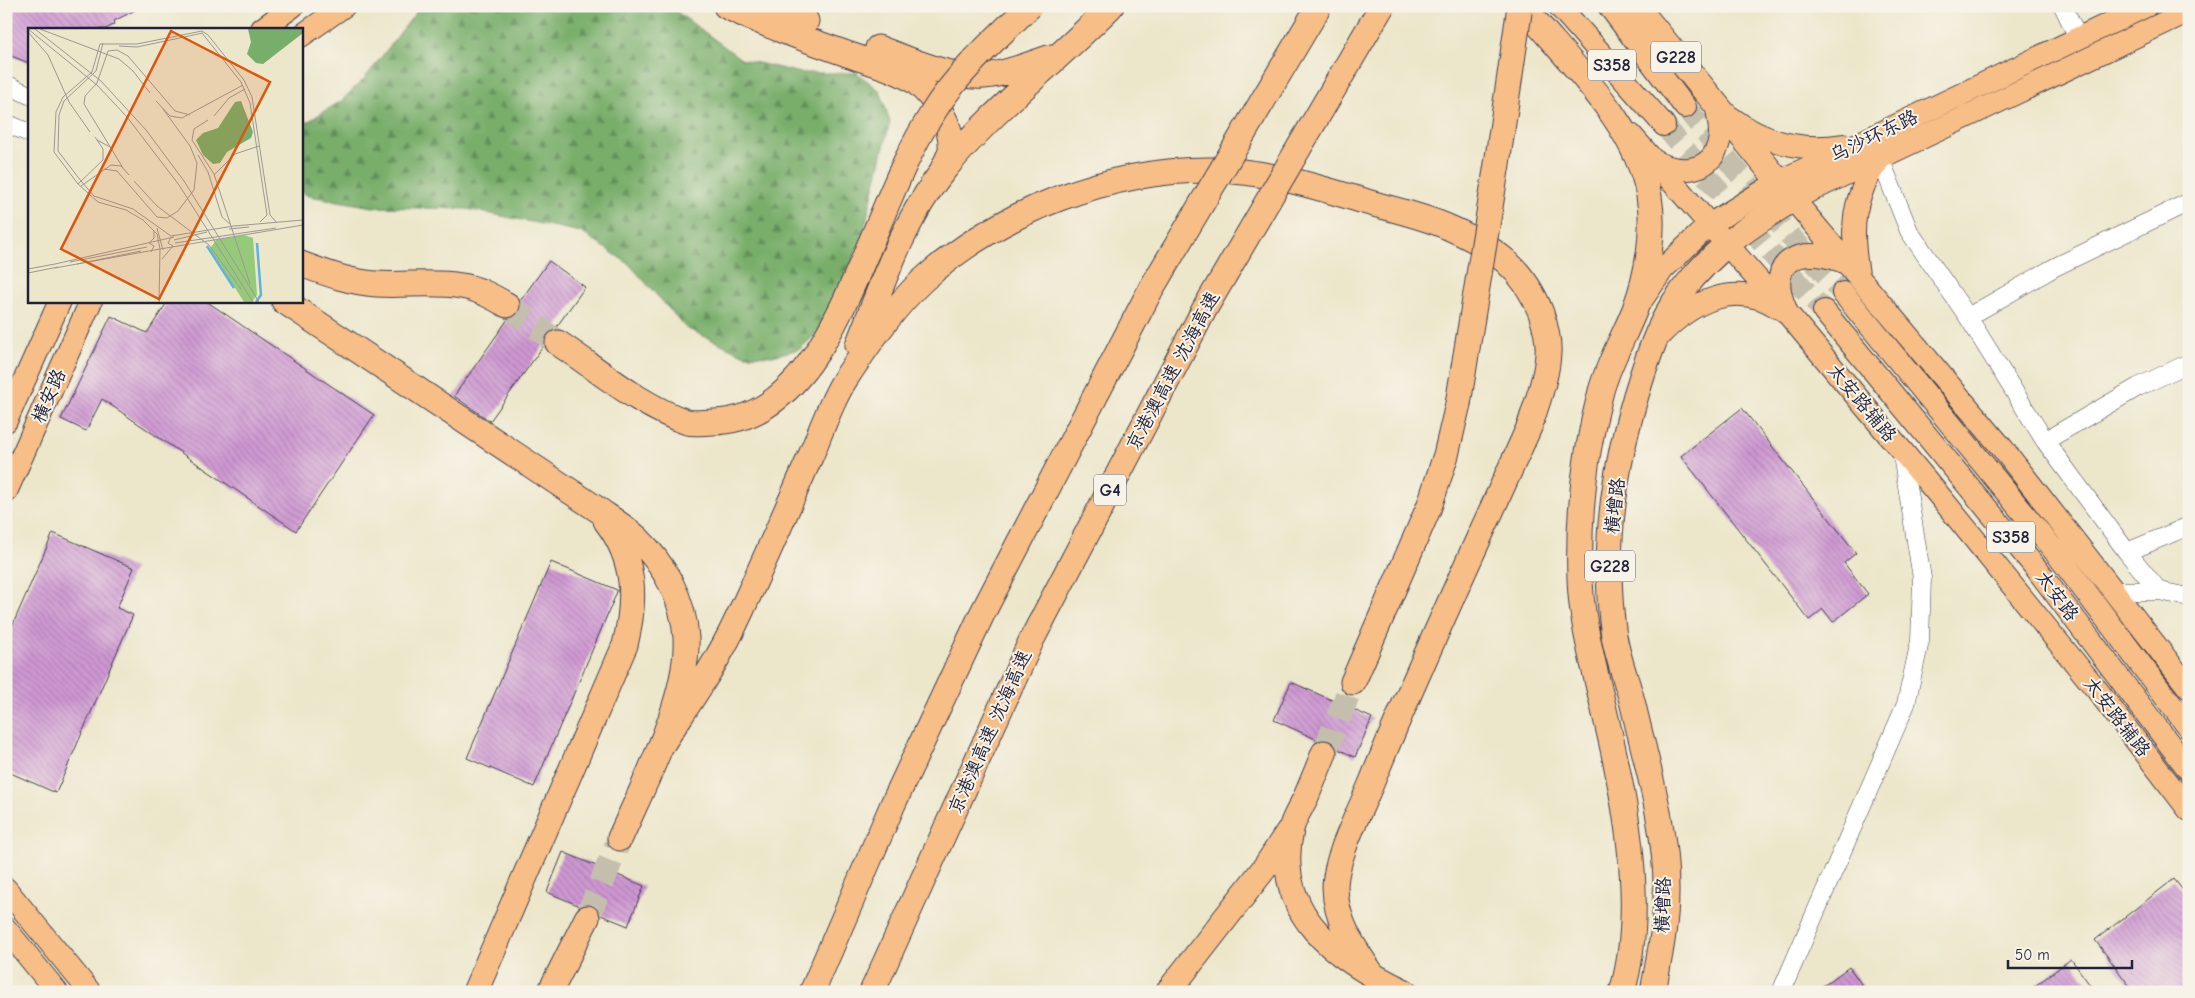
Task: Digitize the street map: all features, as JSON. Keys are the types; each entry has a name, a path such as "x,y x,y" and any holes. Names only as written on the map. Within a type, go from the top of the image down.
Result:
{"highway":[{"path":"726,6 758,22 894,71 916,83 927,93 942,114 948,131 951,150 942,172"},
{"path":"767,6 947,72 983,76 1011,71 1059,54"},
{"path":"558,343 662,412 690,423 727,422 759,411 786,390 811,362 842,310 912,148 932,112 964,73 1001,33 1030,6"},
{"path":"659,749 734,626 842,386 902,240 918,209 942,172 978,131 1111,6"},
{"path":"812,992 893,804 982,614 1150,289 1319,6"},
{"name":"京港澳高速 沈海高速","path":"872,992 1032,639 1204,310 1382,6"},
{"path":"1353,682 1429,507 1446,455 1458,404 1521,6"},
{"name":"太安路辅路","path":"1521,6 1618,119"},
{"name":"G228","path":"1636,6 1785,190"},
{"name":"G228","path":"1618,119 1643,170 1651,213 1651,239 1645,278 1635,310"},
{"path":"842,386 869,343 894,312 923,281 955,256 1022,215 1059,198 1096,186 1137,177 1179,171 1216,170 1255,174 1312,186 1445,226 1473,238 1498,253 1518,272 1534,295 1545,326 1548,352 1543,381 1530,425 1381,759 1339,863 1335,886 1340,919 1352,945 1376,978"},
{"name":"横增路","path":"1653,992 1661,948 1666,892 1662,835 1631,696 1613,631 1610,579 1612,513 1622,453 1633,404 1664,318 1682,290 1702,267 1785,190"},
{"path":"302,264 345,280 377,284 426,283 462,286 493,297 507,306"},
{"path":"286,302 597,509 636,538 655,559 669,580 681,606 686,638 684,668 675,706 659,749 620,838"},
{"name":"横增路","path":"1622,992 1629,956 1633,898 1629,841 1618,768 1587,635 1580,580 1581,513 1590,447 1601,390 1616,349 1635,310"},
{"path":"475,992 626,638 632,616 632,590 627,564 617,535 597,509"},
{"path":"1168,992 1266,866 1291,828 1324,753"},
{"path":"1291,828 1287,852 1289,881 1300,910 1318,935 1342,957 1376,978 1405,992"},
{"path":"550,992 587,918"},
{"path":"1182,992 1196,956"},
{"path":"1607,992 1629,956"}],"main road":[{"path":"263,28 293,6"},
{"path":"302,35 344,6"},
{"name":"S358","path":"1559,6 1664,125"},
{"name":"S358","path":"1609,6 1685,107"},
{"name":"乌沙环东路","path":"1785,190 1862,142 2146,6"},
{"name":"乌沙环东路","path":"1635,310 1663,269 1709,225 1785,190 1880,158 2189,11"},
{"path":"1717,108 1748,130 1777,142 1805,148 1831,147 1862,142"},
{"path":"1652,159 1664,166 1683,170 1702,166 1710,160 1716,152 1719,141 1717,108"},
{"name":"太安路辅路","path":"1618,119 1788,314 1901,449 2097,690 2189,810"},
{"path":"1854,270 1855,218 1860,195 1868,174 1880,158"},
{"path":"1785,190 2003,449 2189,688"},
{"path":"1788,314 1778,288 1780,276 1785,266 1792,260 1801,255 1819,254 1832,256 1854,270"},
{"name":"太安路","path":"1843,293 2057,554 2189,728"},
{"path":"1656,338 1677,317 1701,304 1724,296 1748,296 1768,301 1788,314"},
{"name":"横安路","path":"6,421 60,302"},
{"name":"横安路","path":"6,492 91,302"},
{"name":"太安路","path":"1824,311 2036,568 2189,770"},
{"path":"6,889 90,992"},
{"path":"6,929 57,992"}],"street":[{"path":"2063,6 2078,38"},
{"path":"6,84 28,95"},
{"path":"6,123 28,133"},
{"path":"1880,158 1909,231 1968,317 2045,441 2127,552 2159,591"},
{"path":"1968,317 2055,267 2189,202"},
{"path":"2045,441 2138,387 2189,363"},
{"path":"1781,992 1906,704 1920,641 1922,578 1901,449"},
{"path":"2127,552 2189,526"},
{"path":"2114,591 2159,591 2189,597"}],"green space":[{"path":"421,6 669,6 741,59 801,73 857,73 880,91 890,122 862,238 823,327 800,349 772,356 745,355 686,328 629,264 581,232 467,209 373,207 309,196 302,192 302,125 341,101 365,78"}],"building":[{"path":"6,6 143,6 114,21 115,24 108,28 28,28 28,63 6,54"},
{"path":"549,261 585,287 555,329 546,335 544,345 490,421 454,396 508,319 515,317 519,312 520,301"},
{"path":"167,302 207,302 374,415 296,531 102,399 86,431 61,419 111,316 147,333"},
{"path":"1742,408 1856,553 1844,563 1868,594 1833,622 1823,609 1809,620 1681,456"},
{"path":"53,533 134,568 117,608 133,615 56,793 6,771 6,640"},
{"path":"551,562 617,590 617,592 534,787 467,758"},
{"path":"1291,682 1372,718 1355,757 1338,749 1330,740 1318,740 1274,720"},
{"path":"563,852 644,886 628,926 601,915 593,905 586,904 580,906 547,892"},
{"path":"2174,879 2189,898 2189,992 2134,992 2095,940"},
{"path":"2071,959 2095,992 2027,992"},
{"path":"1849,967 1867,992 1815,992"}],"tunnel":[{"path":"1685,107 1790,236 1843,293"},
{"path":"1664,125 1770,252 1824,311"},
{"path":"507,305 558,343"},
{"path":"1324,753 1353,682"},
{"path":"587,918 620,838"}]}
